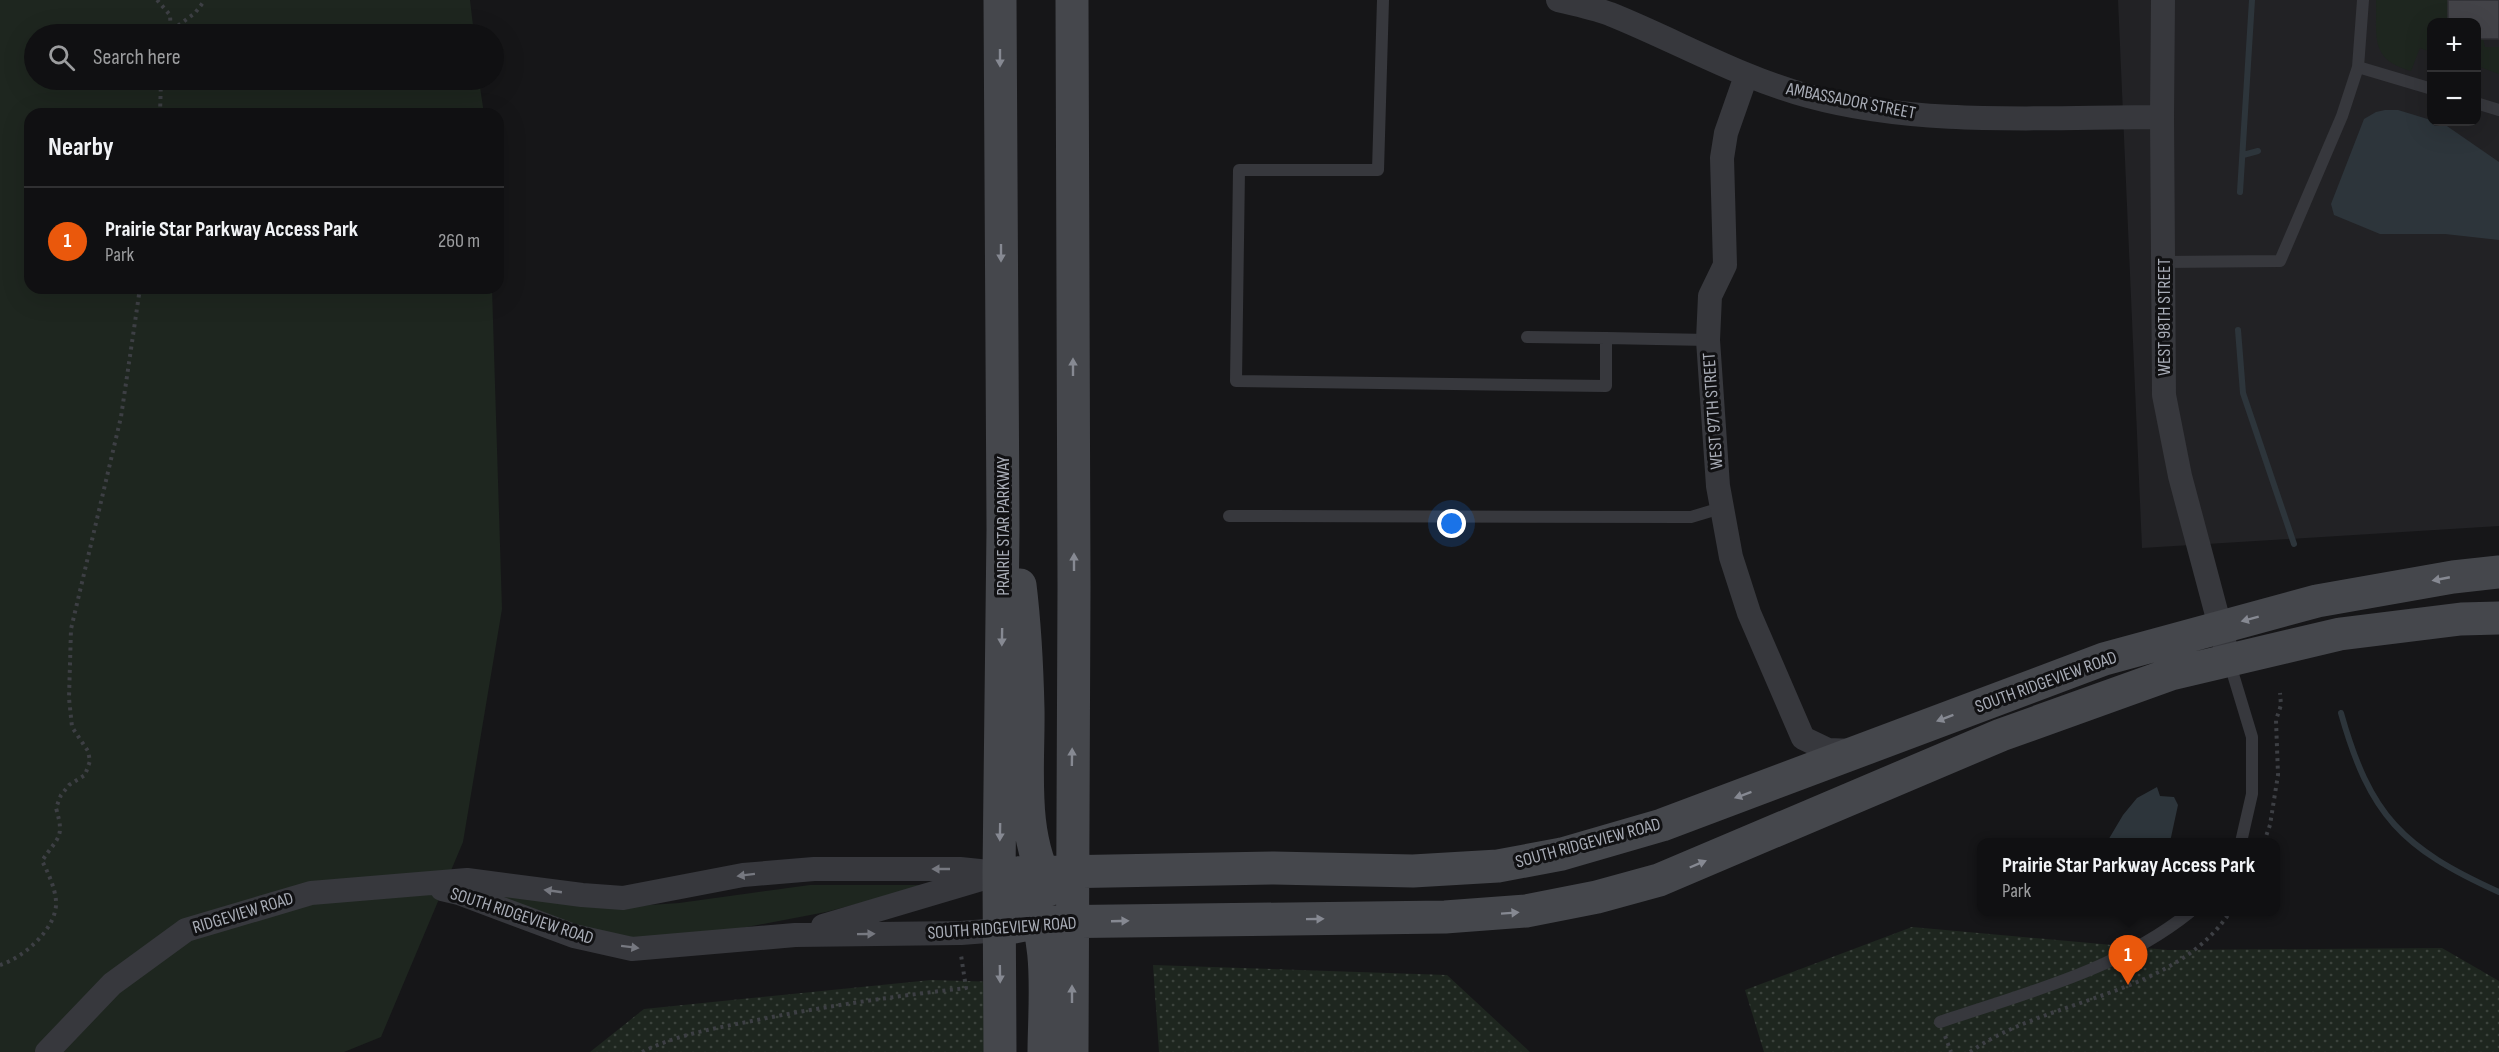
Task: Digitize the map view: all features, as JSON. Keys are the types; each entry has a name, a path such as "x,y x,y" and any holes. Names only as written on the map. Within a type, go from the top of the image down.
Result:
{"main road":[{"name":"PRAIRIE STAR PARKWAY","path":"1000,0 1003,529 999,873 1000,1052"},
{"path":"1049,864 1072,803 1074,587 1072,0"},
{"path":"1003,529 1019,574 1027,640 1029,802 1032,839 1049,864 1072,922 1072,1052"},
{"name":"SOUTH RIDGEVIEW ROAD","path":"999,873 1049,864 1413,871 1498,866 1562,854 1662,825 2104,658 2317,601 2453,577 2499,572"},
{"name":"SOUTH RIDGEVIEW ROAD","path":"999,930 1038,922 1445,917 1526,911 1597,897 1659,880 2001,735 2171,674 2340,634 2461,619 2499,618"},
{"path":"999,873 1024,893 1038,922 1043,951 1044,1052"}],"street":[{"name":"AMBASSADOR STREET","path":"1558,0 1608,13 1746,76 1810,96 1943,117 2162,117"},
{"name":"WEST 98TH STREET","path":"2163,0 2164,395 2181,476 2229,660"},
{"name":"WEST 97TH STREET","path":"1746,76 1726,133 1722,158 1725,265 1710,296 1708,340 1721,508 1731,557 1749,613 1803,738"},
{"path":"1785,780 1803,738 1828,750 1860,751"},
{"name":"SOUTH RIDGEVIEW ROAD","path":"413,884 467,880 623,898 743,875 814,869 960,869 999,873"},
{"path":"795,935 999,873"},
{"name":"SOUTH RIDGEVIEW ROAD","path":"413,884 459,893 574,936 632,949 795,935 961,933 999,930"},
{"name":"RIDGEVIEW ROAD","path":"47,1052 112,984 186,930 310,893 413,884"}],"lane":[{"path":"1383,0 1378,170 1239,170 1236,381 1606,386 1606,338"},
{"path":"2163,262 2280,261 2342,116 2358,67 2362,0"},
{"path":"2358,67 2427,88"},
{"path":"2481,105 2499,110"},
{"path":"1527,337 1708,340"},
{"path":"1229,516 1690,516 1721,508"},
{"path":"2229,660 2252,737 2252,794 2242,838"},
{"path":"1940,1022 2085,973 2173,925 2185,916"}],"path":[{"path":"157,0 170,15 171,24"},
{"path":"181,24 195,13 205,0"},
{"path":"160,108 161,90"},
{"path":"0,965 13,961 35,944 52,919 56,901 42,861 62,826 56,808 61,795 85,774 90,761 88,751 72,727 69,698 71,629 121,417 139,294"},
{"path":"2266,838 2278,775 2276,720 2281,705 2280,693"},
{"path":"1970,1052 1991,1037 2121,987 2177,962 2220,927 2227,916"},
{"path":"642,1052 690,1033 838,1004 966,988 961,952"}],"shaded area":[{"path":"0,0 470,0 473,24 24,24 24,90 480,90 483,108 24,108 24,294 492,294 502,609 463,842 381,1037 344,1052 0,1052"},
{"path":"2118,0 2499,0 2499,526 2142,548"},
{"path":"2376,0 2448,0 2448,18 2427,18 2427,51 2420,48 2411,71 2388,60 2378,45"},
{"path":"2481,39 2485,47 2499,47 2499,74 2481,67"},
{"path":"2398,110 2427,119 2427,126 2447,126 2499,162 2499,240 2445,234 2380,234 2334,215 2331,204 2364,119 2376,112"},
{"path":"2157,787 2160,796 2174,797 2178,805 2171,838 2109,838 2123,815 2137,798"},
{"path":"810,885 929,885 826,912 711,934 646,940 581,929 478,889 635,906 679,903"},
{"path":"1912,927 2168,950 2442,948 2499,981 2499,1052 1764,1052 1745,990"},
{"path":"1153,965 1447,975 1530,1052 1159,1052"},
{"path":"931,980 1000,982 1000,1052 590,1052 644,1009"}],"building":[{"path":"2448,0 2499,0 2499,39 2481,39 2481,18 2448,18"}],"waterway":[{"path":"2240,192 2252,0"},
{"path":"2243,155 2258,151"},
{"path":"2238,330 2243,393 2294,544"},
{"path":"2341,713 2364,778 2394,825 2437,860 2499,892"}],"place":[{"name":"Prairie Star Parkway Access Park","path":"2128,985"}]}
